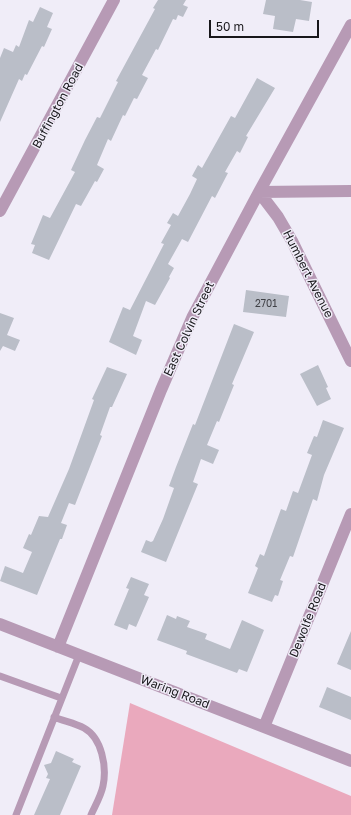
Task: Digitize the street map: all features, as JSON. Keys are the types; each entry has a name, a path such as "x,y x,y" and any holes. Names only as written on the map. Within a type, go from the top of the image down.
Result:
{"street":[{"name":"Buffington Road","path":"0,211 114,0"},
{"name":"East Colvin Street","path":"58,646 161,390 190,324 259,192 351,25"},
{"path":"259,192 351,191"},
{"name":"Humbert Avenue","path":"259,192 278,217 292,241 351,360"},
{"name":"Dewolfe Road","path":"264,727 351,514"},
{"name":"Waring Road","path":"0,624 351,761"}],"lane":[{"path":"16,815 79,655"},
{"path":"0,676 61,698"},
{"path":"54,717 83,728 94,736 102,753 104,773 103,787 91,815"}],"shaded area":[{"path":"130,703 351,796 351,815 112,815"}],"building":[{"path":"158,0 186,0 183,5 188,7 183,17 178,15 176,20 173,19 158,50 156,49 142,75 148,78 137,99 134,98 125,116 123,115 111,141 108,139 97,165 104,169 97,182 95,181 81,206 76,204 49,260 32,253 35,245 31,244 43,215 50,218 75,172 71,170 85,140 97,117 100,118 118,82 116,81 155,9 153,8"},
{"path":"266,0 300,0 312,2 309,21 296,19 293,32 273,29 275,16 263,14"},
{"path":"40,7 53,13 47,27 52,29 44,47 42,46 27,75 25,74 22,81 19,79 0,122 0,58 4,48 13,52 16,45 19,47 29,20 33,22"},
{"path":"257,78 275,88 246,136 248,137 240,153 237,151 225,172 228,173 215,198 212,196 188,242 182,239 168,264 174,268 155,305 146,301 133,336 142,340 136,355 109,342 123,307 130,310 164,244 161,243 171,225 167,223 173,213 178,216 190,194 197,179 192,176 198,165 202,168 231,116 235,118"},
{"path":"246,290 289,296 286,317 243,312"},
{"path":"0,313 14,318 7,335 20,340 15,351 3,346 0,351"},
{"path":"234,324 254,332 232,384 234,385 219,422 217,421 207,445 219,450 213,464 201,459 193,482 198,484 166,562 141,552 146,540 151,542 153,541 163,519 174,488 169,486 193,424 195,425"},
{"path":"318,365 328,387 326,388 331,399 317,406 300,374"},
{"path":"107,367 127,374 112,407 110,407 100,435 102,436 75,505 69,503 61,523 67,525 37,595 0,581 5,566 23,573 32,552 23,548 29,534 31,535 39,516 48,517 69,469 94,400 92,399"},
{"path":"323,420 344,428 324,475 317,501 313,499 293,557 290,556 280,580 283,581 278,596 275,595 272,602 248,593 258,568 255,566 260,554 264,556 281,509 286,511 293,491 298,493 312,455 307,453 314,436 317,437"},
{"path":"131,577 149,584 144,595 149,597 136,627 129,624 127,630 114,625 129,589 126,588"},
{"path":"167,615 176,619 177,616 190,621 187,627 207,634 205,639 230,649 242,620 264,630 247,672 239,669 237,673 186,654 187,651 157,640"},
{"path":"351,631 351,670 337,664"},
{"path":"327,687 351,697 351,720 319,707"},
{"path":"56,751 74,759 72,762 81,766 60,815 34,815 50,779 46,778 48,774 44,765 51,763"}]}
